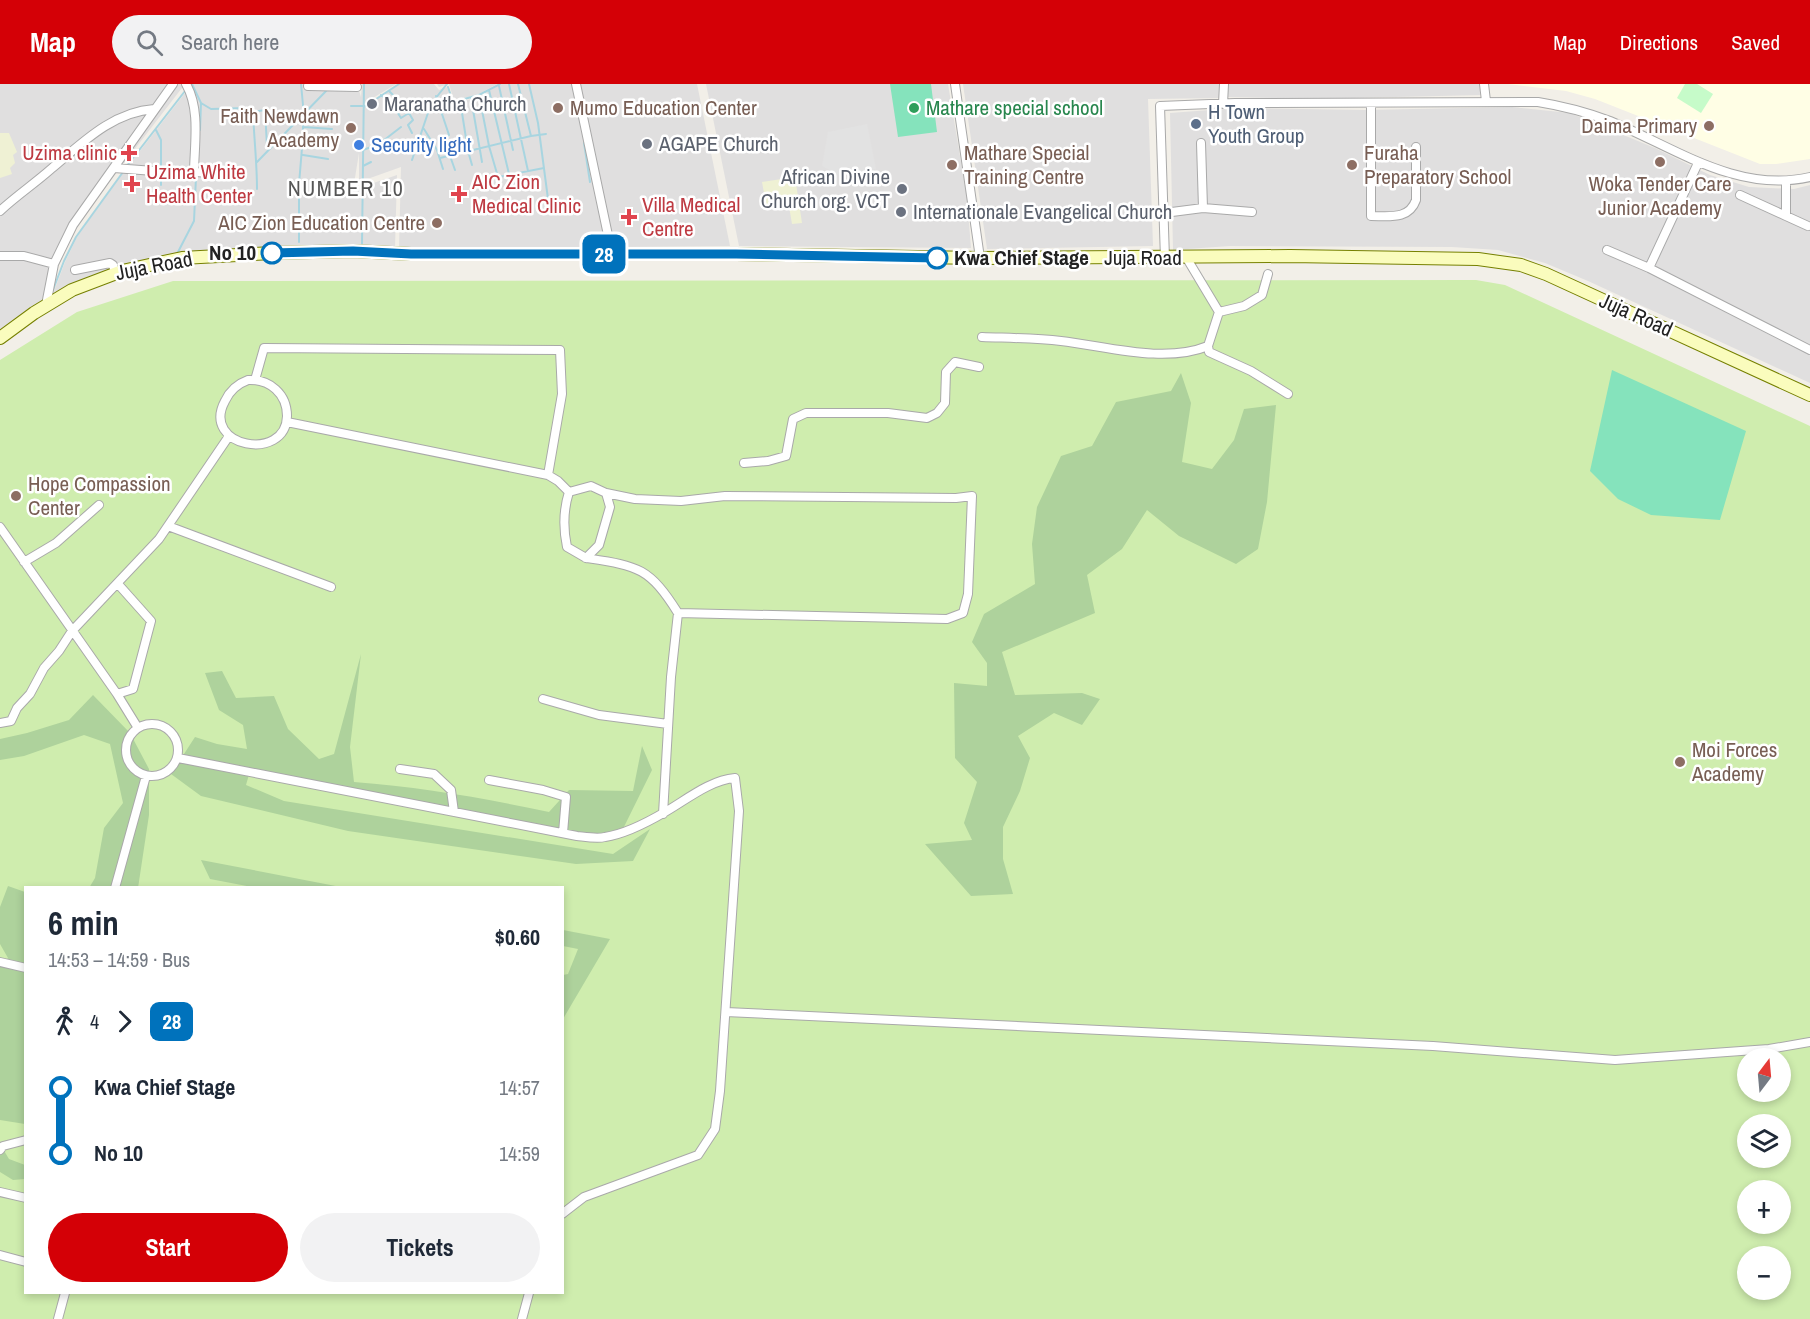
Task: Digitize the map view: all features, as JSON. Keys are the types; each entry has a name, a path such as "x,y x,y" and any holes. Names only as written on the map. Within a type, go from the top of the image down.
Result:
{"main road":[{"name":"Juja Road","path":"0,338 46,305 90,282 115,273 182,258 272,253 353,251 411,254 1478,259 1521,265 1546,274 1810,395"}],"street":[{"path":"46,305 54,264 61,245 76,219 173,84"},
{"path":"186,84 195,109 194,172"},
{"path":"576,84 612,254"},
{"path":"955,84 980,258"},
{"path":"1223,104 1224,84"},
{"path":"1484,84 1485,101"},
{"path":"308,86 357,87"},
{"path":"1165,258 1160,106 1538,102 1572,107 1611,122 1698,163 1736,174 1786,181 1810,177"},
{"path":"1371,104 1371,216 1403,215 1413,208 1416,200 1416,147"},
{"path":"0,211 81,143 112,122 133,112 154,109"},
{"path":"1201,143 1203,208"},
{"path":"1649,268 1698,163"},
{"path":"114,168 194,174 194,172 233,174"},
{"path":"1786,181 1786,216"},
{"path":"1740,195 1808,226"},
{"path":"1164,213 1203,208 1252,212"},
{"path":"1607,250 1649,268 1810,350"},
{"path":"0,256 24,256 54,264"},
{"path":"1186,257 1219,312 1208,346 1209,352 1251,371 1288,394"},
{"path":"75,270 110,263 115,273"},
{"path":"1219,312 1244,306 1262,295 1268,274"},
{"path":"982,337 1060,341 1115,350 1167,354 1194,352 1208,346"},
{"path":"255,380 264,348 560,350 562,394 548,475"},
{"path":"744,463 768,461 786,456 794,419 806,413 888,413 927,418 937,413 945,403 946,372 955,362 979,367"},
{"path":"255,380 269,385 280,393 287,408 287,422 278,436 266,444 252,445 239,442 229,436 219,421 221,408 228,393 238,384 255,380"},
{"path":"287,422 548,475 569,492"},
{"path":"0,723 10,721 72,630 118,584 168,526 229,436"},
{"path":"569,492 591,486 606,493 635,499 681,501 725,496 956,498 972,496 968,594 963,613 947,619 678,613"},
{"path":"569,492 563,530 567,547 586,558 624,564 644,573 662,587 678,613 671,677 663,814"},
{"path":"586,558 599,545 610,507 606,493"},
{"path":"24,562 56,543 99,505"},
{"path":"168,526 332,587"},
{"path":"0,527 117,694 138,728"},
{"path":"117,694 133,689 151,621 118,584"},
{"path":"543,699 599,715 668,724"},
{"path":"150,724 163,726 173,734 178,746 178,758 166,774 146,776 135,771 128,761 126,749 129,737 138,728 150,724"},
{"path":"178,758 563,833 604,838 635,827 663,814 709,787 726,779 735,778 739,811 726,1012 715,1129 698,1155 584,1197 564,1212"},
{"path":"400,769 434,774 451,790 454,812"},
{"path":"116,886 146,776"},
{"path":"489,780 543,790 566,797 563,833"},
{"path":"0,962 24,968"},
{"path":"726,1012 1433,1046 1615,1060 1768,1049 1810,1042"},
{"path":"0,1150 3,1146 24,1141"},
{"path":"0,1192 24,1198"},
{"path":"0,1255 24,1261"},
{"path":"58,1319 65,1294"},
{"path":"522,1319 529,1294"}],"shaded area":[{"path":"0,84 185,84 67,241 44,300 0,335"},
{"path":"192,84 357,84 361,97 362,84 396,84 363,104 364,107 400,84 434,84 439,90 447,87 452,103 477,98 501,84 697,84 730,246 399,249 401,167 359,182 359,153 353,190 397,175 395,248 187,254 51,299 77,237 115,183"},
{"path":"449,84 497,84 477,95 454,100"},
{"path":"706,84 948,84 967,198 971,248 739,246"},
{"path":"963,84 1219,84 1219,98 1148,99 1153,246 987,249"},
{"path":"1228,84 1482,84 1482,95 1309,99 1228,97"},
{"name":"Daima Primary","path":"1508,84 1810,84 1810,159 1760,164 1595,99 1566,91"},
{"path":"1512,107 1570,113 1655,148 1710,175 1749,187 1794,189 1810,185 1810,383 1588,281 1545,263 1498,250 1452,247 1230,246 1173,250 1170,113 1236,108 1365,110"},
{"path":"867,124 876,169 841,176 822,166 828,132"},
{"path":"0,133 9,133 17,152 13,155 15,163 10,168 12,174 0,178"},
{"path":"795,177 802,223 792,224 789,206 767,209 762,182"}],"green space":[{"name":"Mathare special school","path":"890,84 931,84 937,132 898,137"},
{"path":"1685,84 1697,84 1713,94 1701,113 1677,98"},
{"path":"1476,280 1505,285 1810,426 1810,1319 0,1319 0,360 77,312 173,281"},
{"path":"1612,370 1746,431 1720,520 1651,515 1618,499 1590,471"},
{"path":"1181,373 1191,403 1182,462 1212,469 1234,440 1244,409 1276,405 1267,502 1258,549 1236,564 1179,536 1147,510 1122,549 1087,575 1095,613 1002,652 1015,695 1082,693 1100,699 1082,725 1054,713 1018,736 1030,758 1020,791 1003,827 1003,859 1013,894 971,896 925,844 972,840 964,823 977,782 955,758 954,683 987,686 987,663 972,642 984,614 1035,584 1032,544 1037,507 1061,456 1092,446 1116,402 1171,391"},
{"path":"361,654 350,747 354,782 452,794 549,812 569,790 633,791 642,746 652,770 618,839 545,832 250,771 246,785 284,801 613,854 650,829 633,861 576,864 348,831 201,796 171,774 195,737 217,744 247,749 243,725 219,710 205,673 222,671 236,698 274,696 288,729 319,759 334,754"},
{"path":"93,695 130,733 149,769 149,815 138,886 90,886 95,878 104,828 123,803 110,744 84,735 24,756 0,760 0,739 69,720"},
{"path":"201,860 336,886 247,886 210,879"},
{"path":"8,886 24,892 24,1124 0,1120 0,966 8,958 0,944 0,907"},
{"path":"564,930 610,939 564,1017 564,975 568,974 578,949 564,946"},
{"path":"0,1144 9,1159 24,1165 24,1179 13,1180 0,1172"}],"waterway":[{"path":"192,84 201,103 200,130"},
{"path":"299,242 299,184 303,136 301,84"},
{"path":"362,244 364,84"},
{"path":"364,107 399,84"},
{"path":"412,160 431,104 447,84"},
{"path":"448,87 453,102 479,95 500,84"},
{"path":"509,84 528,171"},
{"path":"518,84 531,136"},
{"path":"529,84 538,123 548,199"},
{"path":"499,86 513,150"},
{"path":"257,162 328,89"},
{"path":"489,90 509,174"},
{"path":"126,167 185,91"},
{"path":"389,91 403,105 396,110 401,118 409,113 413,120 408,125 412,133"},
{"path":"381,95 387,100"},
{"path":"479,95 498,177"},
{"path":"436,96 449,135 444,139 455,170"},
{"path":"471,98 482,162"},
{"path":"460,100 472,165"},
{"path":"201,103 211,109 246,108 253,112 257,189"},
{"path":"351,106 363,106"},
{"path":"253,112 265,110 267,146"},
{"path":"303,127 332,129"},
{"path":"363,150 379,144 401,127"},
{"path":"424,129 437,150 443,169"},
{"path":"156,130 161,140 161,168"},
{"path":"440,158 546,134"},
{"path":"303,136 313,139 330,138"},
{"path":"584,143 590,182"},
{"path":"354,148 362,145"},
{"path":"303,155 328,159"},
{"path":"363,166 371,162"},
{"path":"473,182 544,168"},
{"path":"53,290 76,237 123,172"},
{"path":"161,173 161,185"},
{"path":"178,252 194,221 196,177"}],"bus line":[{"name":"28","path":"272,253 353,251 411,254 736,254 937,258"}],"place":[{"name":"Maranatha Church","path":"372,104"},
{"name":"Mumo Education Center","path":"558,108"},
{"name":"Mathare special school","path":"914,108"},
{"name":"H Town Youth Group","path":"1196,124"},
{"name":"Daima Primary","path":"1709,126"},
{"name":"Faith Newdawn Academy","path":"351,128"},
{"name":"AGAPE Church","path":"647,144"},
{"name":"Security light","path":"359,145"},
{"name":"Uzima clinic","path":"129,153"},
{"name":"Woka Tender Care Junior Academy","path":"1660,162"},
{"name":"Mathare Special Training Centre","path":"952,165"},
{"name":"Furaha Preparatory School","path":"1352,165"},
{"name":"Uzima White Health Center","path":"132,184"},
{"name":"African Divine Church org. VCT","path":"902,189"},
{"name":"AIC Zion Medical Clinic","path":"459,194"},
{"name":"Internationale Evangelical Church","path":"901,212"},
{"name":"Villa Medical Centre","path":"629,217"},
{"name":"AIC Zion Education Centre","path":"437,223"},
{"name":"No 10","path":"272,253"},
{"name":"Kwa Chief Stage","path":"937,258"},
{"name":"Hope Compassion Center","path":"16,496"},
{"name":"Moi Forces Academy","path":"1680,762"}],"district":[{"name":"NUMBER 10","path":"346,188"}]}
